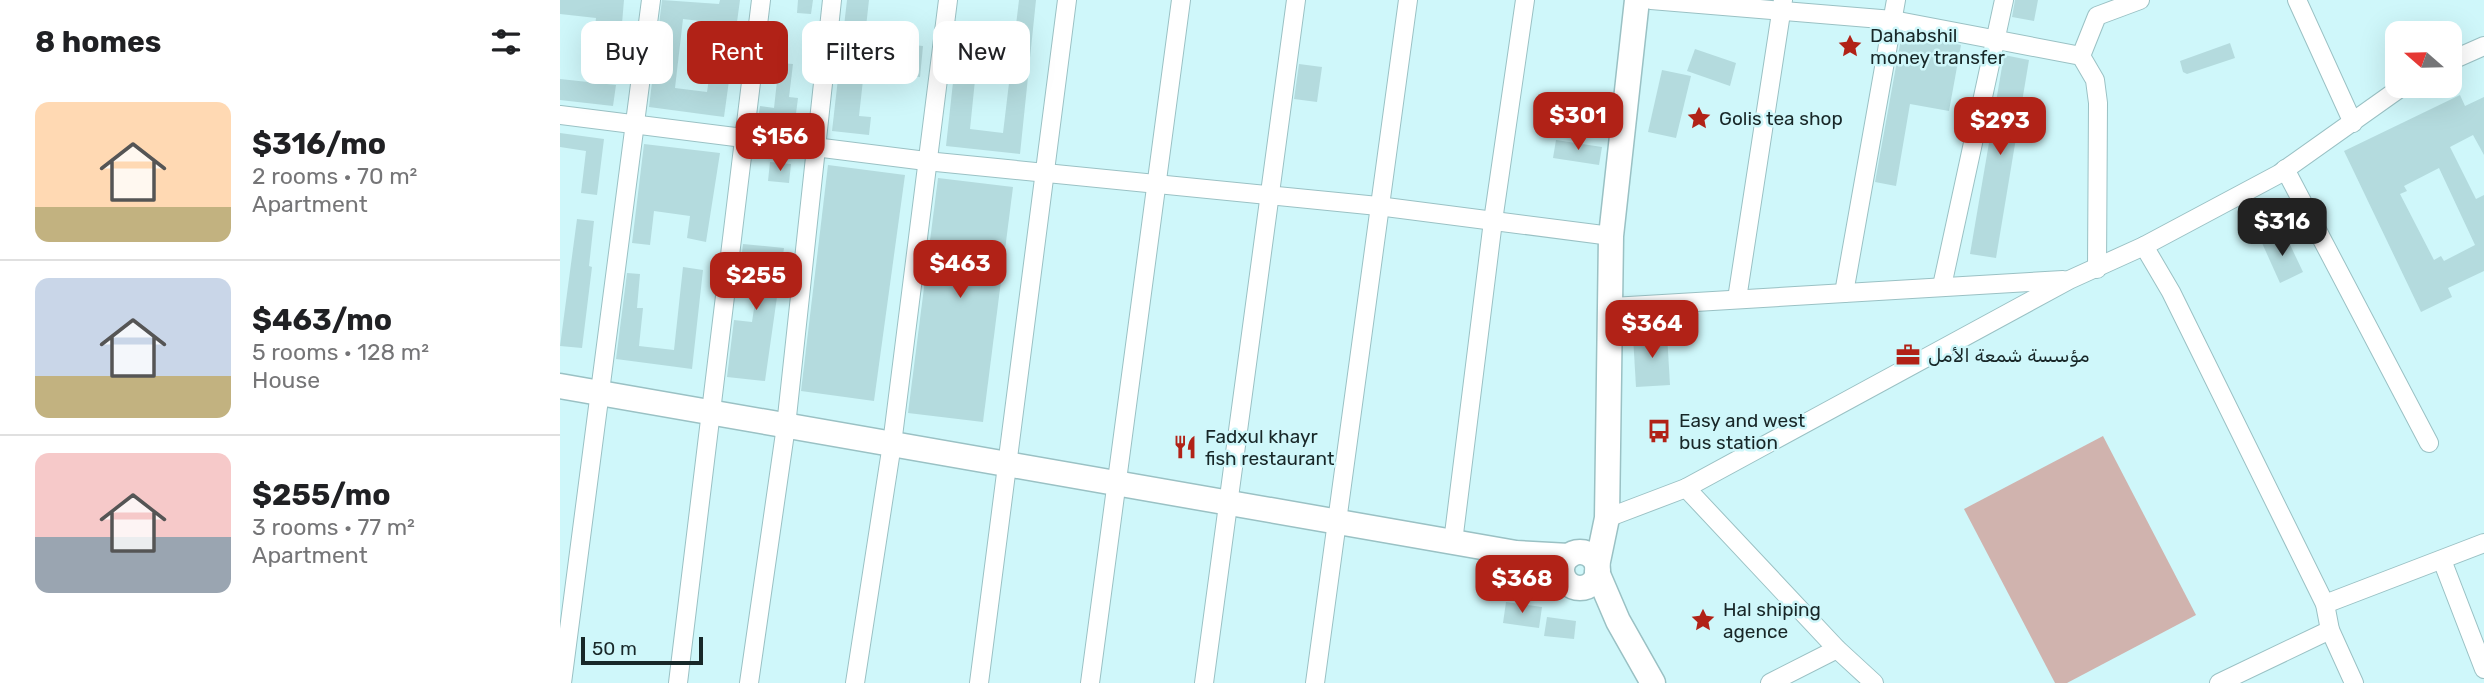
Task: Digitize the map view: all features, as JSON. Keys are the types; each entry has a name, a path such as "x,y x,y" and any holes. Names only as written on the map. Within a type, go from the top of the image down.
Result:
{"street":[{"path":"562,683 637,124 651,0"},
{"path":"678,683 761,0"},
{"path":"749,683 786,426 832,0"},
{"path":"855,683 892,444 948,0"},
{"path":"979,683 1067,0"},
{"path":"1090,683 1181,0"},
{"path":"1204,683 1296,0"},
{"path":"1315,683 1408,0"},
{"path":"1453,542 1493,221 1525,0"},
{"path":"560,386 1516,553 1571,569 1587,586 1597,569 1607,518 1611,236 1637,0"},
{"path":"1651,0 1782,5 1893,20 2081,56 2095,80 2098,103 2097,269"},
{"path":"1844,293 1896,0"},
{"path":"1942,286 2004,0"},
{"path":"2081,56 2099,8 2140,0"},
{"path":"2297,0 2353,124"},
{"path":"1737,299 1782,5"},
{"path":"2462,56 2484,46"},
{"path":"1571,569 1607,518 1686,488 2069,280 2144,246 2285,169 2387,98"},
{"path":"560,115 1044,174 1270,194 1611,236"},
{"path":"2285,169 2429,443"},
{"path":"2144,246 2171,292 2325,604 2330,630 2354,683"},
{"path":"1612,307 2069,280"},
{"path":"1686,488 1838,649 1874,683"},
{"path":"2325,604 2484,543"},
{"path":"2442,560 2484,668"},
{"path":"1571,569 1618,621"},
{"path":"1597,569 1618,621 1653,683"},
{"path":"2219,683 2330,630"},
{"path":"1770,683 1838,649"}],"shaded area":[{"path":"2103,436 2196,615 2067,683 2055,683 1964,509"}],"building":[{"path":"560,0 624,0 622,21 596,21 596,18 560,14"},
{"path":"662,0 719,4 720,0 740,0 737,21 683,19 675,88 707,92 708,84 729,84 724,117 649,107 652,84 673,84 673,21 659,21"},
{"path":"798,0 813,0 811,14 797,13"},
{"path":"847,0 869,0 867,21 845,21"},
{"path":"1019,0 1036,0 1030,58 1030,21 1016,21"},
{"path":"2015,0 2038,0 2034,21 2012,17"},
{"path":"1902,33 1961,45 1949,111 1910,104 1896,186 1875,182"},
{"path":"2230,43 2235,58 2187,74 2183,72 2180,61"},
{"path":"919,46 923,46 919,77"},
{"path":"1695,49 1736,63 1730,86 1687,71"},
{"path":"2004,55 2029,60 1996,258 1970,254"},
{"path":"788,64 793,64 789,97 798,98 794,129 757,124 760,106 774,108 777,84 788,84"},
{"path":"1299,64 1322,67 1317,102 1294,99"},
{"path":"1662,70 1691,76 1676,138 1648,132"},
{"path":"560,79 581,81 581,84 616,85 613,106 560,100"},
{"path":"837,84 863,84 859,116 871,117 869,135 832,131"},
{"path":"953,84 975,84 970,129 1003,133 1009,84 1027,84 1020,154 946,146"},
{"path":"2484,97 2484,155 2473,135 2450,147 2476,199 2484,195 2484,271 2448,288 2452,297 2421,312 2344,151 2454,98 2461,98 2465,106","holes":["2439,168 2475,245 2444,261 2441,256 2434,260 2400,194 2407,191 2404,186"]},
{"path":"560,133 604,139 597,195 581,193 586,151 560,147"},
{"path":"1556,140 1602,147 1599,165 1553,158"},
{"path":"644,144 720,153 706,242 687,238 690,216 654,211 650,245 632,243"},
{"path":"770,162 791,164 789,183 768,181"},
{"path":"828,165 905,175 874,401 801,391"},
{"path":"938,178 1013,187 983,422 908,413"},
{"path":"577,219 594,221 589,266 592,267 582,348 560,346"},
{"path":"2284,232 2303,272 2280,283 2262,243"},
{"path":"743,244 784,248 765,381 727,377 734,320 752,322 756,295 737,292"},
{"path":"683,267 703,270 692,369 616,359 627,273 640,274 637,308 643,308 639,346 674,350"},
{"path":"1667,334 1670,385 1636,387 1633,336"},
{"path":"1506,602 1542,607 1539,628 1503,623"},
{"path":"1547,617 1576,621 1574,639 1544,636"}],"place":[{"name":"Dahabshil money transfer","path":"1850,46"},
{"name":"Golis tea shop","path":"1699,118"},
{"name":"مؤسسة شمعة الأمل","path":"1908,355"},
{"name":"Easy and west bus station","path":"1659,431"},
{"name":"Fadxul khayr fish restaurant","path":"1185,447"},
{"name":"Hal shiping agence","path":"1703,620"}]}
